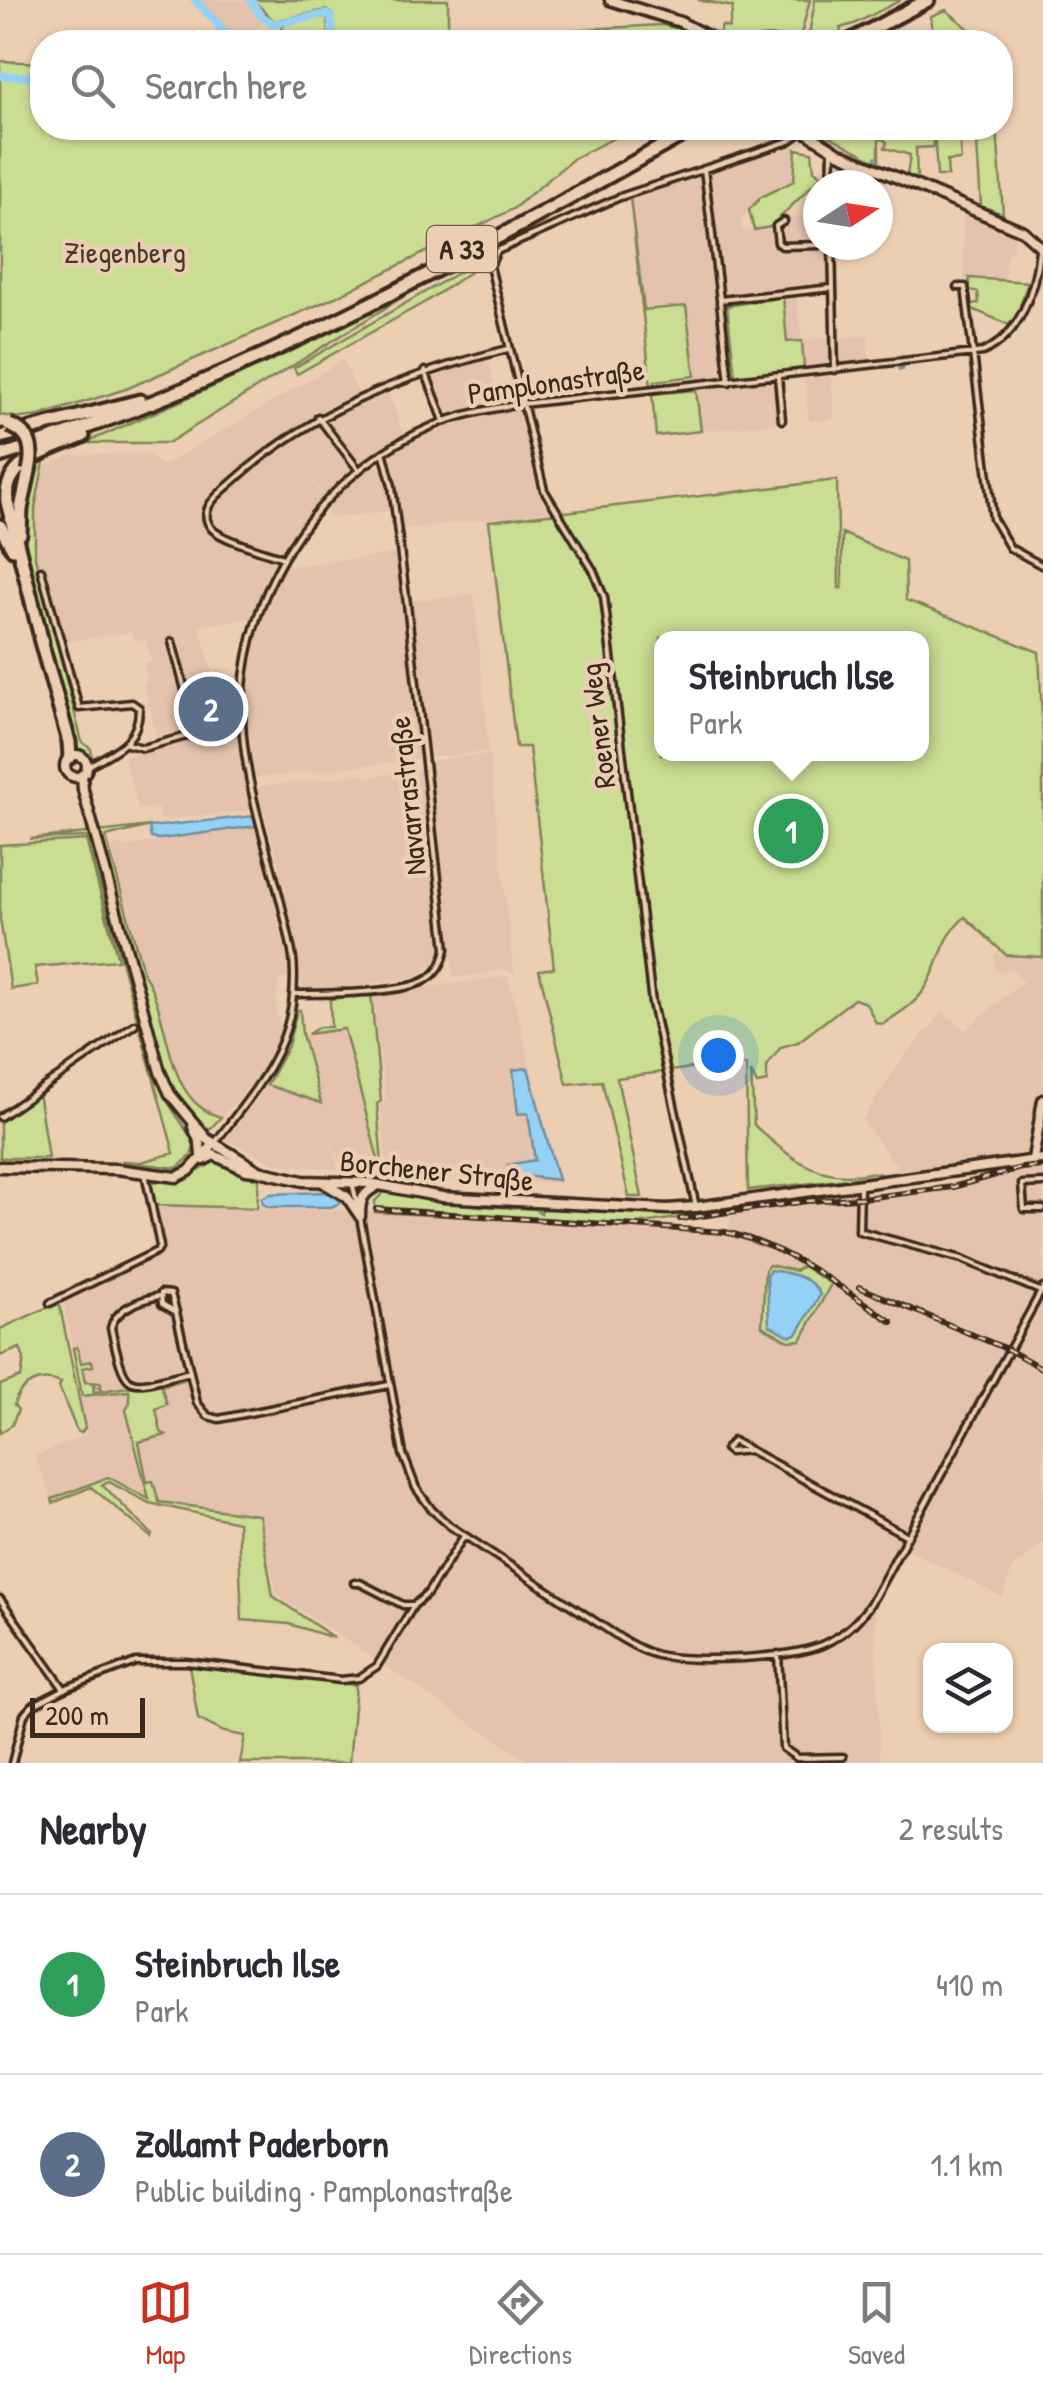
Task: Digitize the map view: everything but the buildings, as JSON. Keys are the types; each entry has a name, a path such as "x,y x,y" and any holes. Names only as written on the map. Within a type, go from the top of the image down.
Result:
{"highway":[{"path":"866,30 916,2"},
{"name":"A 33","path":"0,453 235,360 370,296 661,140"},
{"name":"A 33","path":"0,453 127,412 225,372 375,301 673,140"},
{"path":"0,437 140,400"},
{"path":"79,765 69,742 20,562 6,502 6,484 22,464 127,412"},
{"path":"4,424 20,429 32,452 22,509 20,562"},
{"path":"0,504 20,562"},
{"path":"0,526 20,562"}],"main road":[{"path":"610,0 696,30"},
{"path":"817,140 1024,231 1041,232 1040,248"},
{"path":"1024,231 1040,248"},
{"name":"Borchener Straße","path":"79,765 160,1072 188,1119 214,1144 259,1171 482,1200 667,1209 1038,1159"},
{"path":"1038,1159 1043,1100"},
{"path":"188,1119 200,1143 201,1157"},
{"path":"189,1172 214,1144"},
{"path":"0,1166 116,1169 177,1176 214,1154 246,1170 259,1171"},
{"path":"320,1181 348,1196 360,1216"},
{"path":"360,1216 364,1192 379,1185"}],"street":[{"path":"729,382 704,168 790,140"},
{"path":"831,170 832,149"},
{"name":"Roener Weg","path":"696,1207 652,1004 604,597 593,570 544,490 490,277 492,258 503,246 704,168"},
{"path":"784,221 776,226 778,243 803,245"},
{"name":"Pamplonastraße","path":"214,1144 277,1057 289,1026 294,994 290,938 248,767 242,717 244,677 254,628 283,558 315,513 383,452 444,421 522,404 835,371 972,354 998,346 1020,320 1040,248"},
{"path":"832,260 835,371"},
{"path":"964,279 993,519 1010,548 1043,566"},
{"path":"720,300 832,288"},
{"path":"283,558 215,532 207,509 214,498 258,459 318,418 425,371 509,348"},
{"path":"425,371 444,421"},
{"path":"778,377 782,420"},
{"path":"318,418 359,470"},
{"name":"Navarrastraße","path":"294,994 334,994 416,984 439,969 446,949 409,614 392,486 383,452"},
{"path":"376,457 387,468"},
{"path":"41,570 79,708 138,706 140,715 126,744 111,756 79,765"},
{"path":"172,642 197,734"},
{"path":"126,744 136,748 238,722"},
{"path":"0,1117 136,1024"},
{"path":"50,1304 158,1251 145,1173"},
{"path":"352,1182 403,1454 411,1478 432,1510 464,1536 644,1651 671,1658 778,1654 816,1648 856,1623 872,1603 944,1463 1042,1290 962,1259 859,1231 860,1182"},
{"path":"1043,1183 1022,1184 1024,1209 1043,1209"},
{"path":"190,1372 140,1384 128,1381 121,1373 110,1328 112,1321 121,1311 164,1292 171,1294 202,1411 219,1419 390,1385"},
{"path":"159,1296 162,1304 176,1312"},
{"path":"750,1450 908,1536"},
{"path":"12,1763 24,1715 32,1706 64,1689 136,1662 186,1662 340,1680 359,1678 376,1666 464,1536"},
{"path":"354,1583 414,1606"},
{"path":"0,1599 64,1689"},
{"path":"778,1654 783,1748 796,1758 844,1757"}],"shaded area":[{"path":"199,0 248,0 264,22 253,30 225,30"},
{"path":"795,143 796,180 762,194 740,219 743,231 803,216 803,260 832,260 833,287 727,299 733,348 721,350 724,373 721,377 696,381 686,304 644,309 632,196"},
{"path":"963,210 1015,232 1013,251 1006,254 1005,279 964,278"},
{"path":"797,295 802,340 868,336 869,361 804,369 802,341 787,342 783,297"},
{"path":"488,359 498,401 445,414 431,374"},
{"path":"343,360 358,394 273,442 203,505 204,526 216,536 275,559 252,618 199,625 212,671 222,670 253,810 161,820 157,807 138,809 124,757 160,748 143,682 148,681 143,664 152,661 146,639 137,641 130,632 63,642 35,556 36,508 45,466 73,455 145,453 163,466"},
{"path":"828,375 832,380 834,419 809,421 805,379"},
{"path":"771,382 778,423 701,431 696,390"},
{"path":"387,390 404,434 355,463 322,419"},
{"path":"515,409 520,412 541,491 551,511 403,529 391,453 463,418"},
{"path":"318,422 353,466 325,495 302,469 324,496 280,553 221,530 211,512 217,500 282,446"},
{"path":"372,466 379,466 383,472 391,511 329,518 328,505"},
{"path":"395,554 419,759 255,778 248,721 249,678 261,624 284,567"},
{"path":"474,594 489,751 431,757 411,601"},
{"path":"489,754 514,973 506,970 454,978 429,761"},
{"path":"420,769 440,948 437,960 418,977 333,989 302,987 275,850 257,787"},
{"path":"256,826 288,977 278,980 276,1011 281,1033 274,1052 257,1078 221,1117 208,1113 190,1094 173,1063 153,988 144,975 111,847"},
{"path":"995,954 1043,957 1043,1152 900,1170 862,1120 906,1054 943,1012 965,1030 1023,981 1011,969 995,972"},
{"path":"508,976 560,1183 456,1179 387,1167 380,1104 386,1097 372,995"},
{"path":"344,1029 379,1167 340,1167 326,1119 338,1169 277,1164 226,1140 267,1085 322,1103 304,1035"},
{"path":"1043,1169 1043,1543 1012,1569 1002,1597 904,1547 875,1608 880,1763 531,1763 277,1594 259,1515 149,1500 108,1477 52,1500 35,1456 87,1434 63,1300 164,1251 155,1205 473,1215 728,1233 731,1214 854,1194 953,1188 1005,1172"}],"green space":[{"path":"253,0 448,0 448,30 335,30 333,15 326,10 274,21"},
{"path":"698,0 810,0 802,30 720,30 722,26 729,28 733,7"},
{"path":"815,0 901,0 840,30 810,30"},
{"path":"946,10 970,30 933,30 931,16"},
{"path":"327,17 329,30 283,30 293,21"},
{"path":"662,25 684,30 567,30"},
{"name":"Ziegenberg","path":"0,61 30,62 30,140 610,140 574,158 513,209 333,298 126,389 39,416 0,415"},
{"path":"837,140 879,140 879,163"},
{"path":"884,140 933,140 933,147 916,148 917,180 907,176 910,155 885,148"},
{"path":"935,140 960,140 961,160 947,161 948,176 937,176"},
{"path":"977,140 998,140 1003,214 981,206"},
{"path":"796,149 812,152 814,170 803,170 803,195 770,227 754,230 749,210 761,197 794,181"},
{"path":"630,197 644,310 686,306 695,376 655,381 651,388"},
{"path":"468,267 470,272 427,301 297,374 294,368"},
{"path":"969,278 1028,282 1016,318 1007,324 970,308 979,303 978,292 970,290"},
{"path":"416,289 168,443 85,443 237,376"},
{"path":"783,297 787,342 802,341 804,369 735,376 727,306"},
{"path":"696,390 701,431 656,436 652,394"},
{"path":"44,462 35,508 35,557 82,742 91,749 92,758 75,748 71,736 23,546 34,464"},
{"path":"837,480 839,588 842,533 905,561 906,600 1039,652 1043,957 1006,955 965,917 946,942 926,987 901,1012 883,1024 876,1023 866,1003 854,999 798,1042 781,1047 767,1066 767,1082 757,1084 751,1072 754,1125 786,1153 823,1172 883,1175 748,1190 746,1065 617,1078 642,1197 629,1197 602,1081 567,1084 539,970 554,968 529,747 516,747 489,521"},
{"path":"150,826 106,837 144,975 160,1012 178,1076 202,1108 221,1117 210,1129 189,1112 165,1071 98,832"},
{"path":"86,833 152,1067 164,1096 195,1144 191,1156 177,1168 121,1161 141,1162 174,1153 87,837 30,839"},
{"path":"86,840 118,960 35,967 38,985 11,989 0,919 0,845"},
{"path":"371,994 383,1177 374,1175 372,1168 380,1167 344,1029 308,1034 319,1027 331,1027 330,999"},
{"path":"297,1010 321,1103 267,1085 288,1046"},
{"path":"35,1095 39,1098 48,1158 0,1158 0,1120"},
{"path":"219,1159 259,1178 257,1208 155,1205 151,1184 178,1183"},
{"path":"384,1192 534,1209 541,1213 542,1209 668,1214 763,1202 767,1205 636,1224 543,1218 542,1221 375,1212 375,1201"},
{"path":"769,1265 796,1271 802,1266 831,1284 801,1340 789,1341 762,1326 765,1270"},
{"path":"59,1302 85,1428 81,1433 77,1431 59,1387 61,1383 39,1380 21,1391 14,1405 18,1410 12,1425 0,1433 0,1385 21,1377 24,1359 20,1348 0,1356 0,1329"},
{"path":"77,1347 81,1363 92,1361 93,1366 82,1368 85,1382 101,1383 101,1389 93,1385 94,1392 189,1378 161,1386 167,1404 156,1409 161,1432 166,1435 139,1442 147,1482 153,1481 159,1502 259,1515 273,1596 334,1638 289,1624 242,1620 238,1522 149,1503 109,1482 102,1485 151,1537 91,1487 53,1503 52,1499 108,1477 149,1499 126,1410 129,1391 82,1396 73,1348"},
{"path":"189,1665 356,1685 349,1763 240,1763 245,1736 224,1732 198,1719"}],"water":[{"path":"254,816 256,826 161,839 151,838 149,827"},
{"path":"528,1068 558,1180 508,1174 508,1165 535,1160 528,1113 518,1114 513,1070"},
{"path":"324,1192 339,1198 340,1203 331,1207 269,1207 262,1198 270,1194"},
{"path":"770,1270 806,1280 820,1295 797,1334 790,1336 769,1325"}],"waterway":[{"path":"195,0 223,30"},
{"path":"251,0 260,15 274,24 326,14 331,17 332,30"},
{"path":"0,76 30,77"},
{"path":"876,156 877,170"},
{"path":"898,356 899,370"},
{"path":"900,356 901,370"},
{"path":"902,356 903,370"}],"railway":[{"path":"680,1219 807,1201 953,1187 1021,1168 1043,1166"},
{"path":"376,1209 725,1232 792,1257 892,1322"},
{"path":"859,1287 1009,1350 1043,1369"}],"place":[{"name":"Zollamt Paderborn","path":"211,709"},
{"name":"Steinbruch Ilse","path":"791,831"}]}
